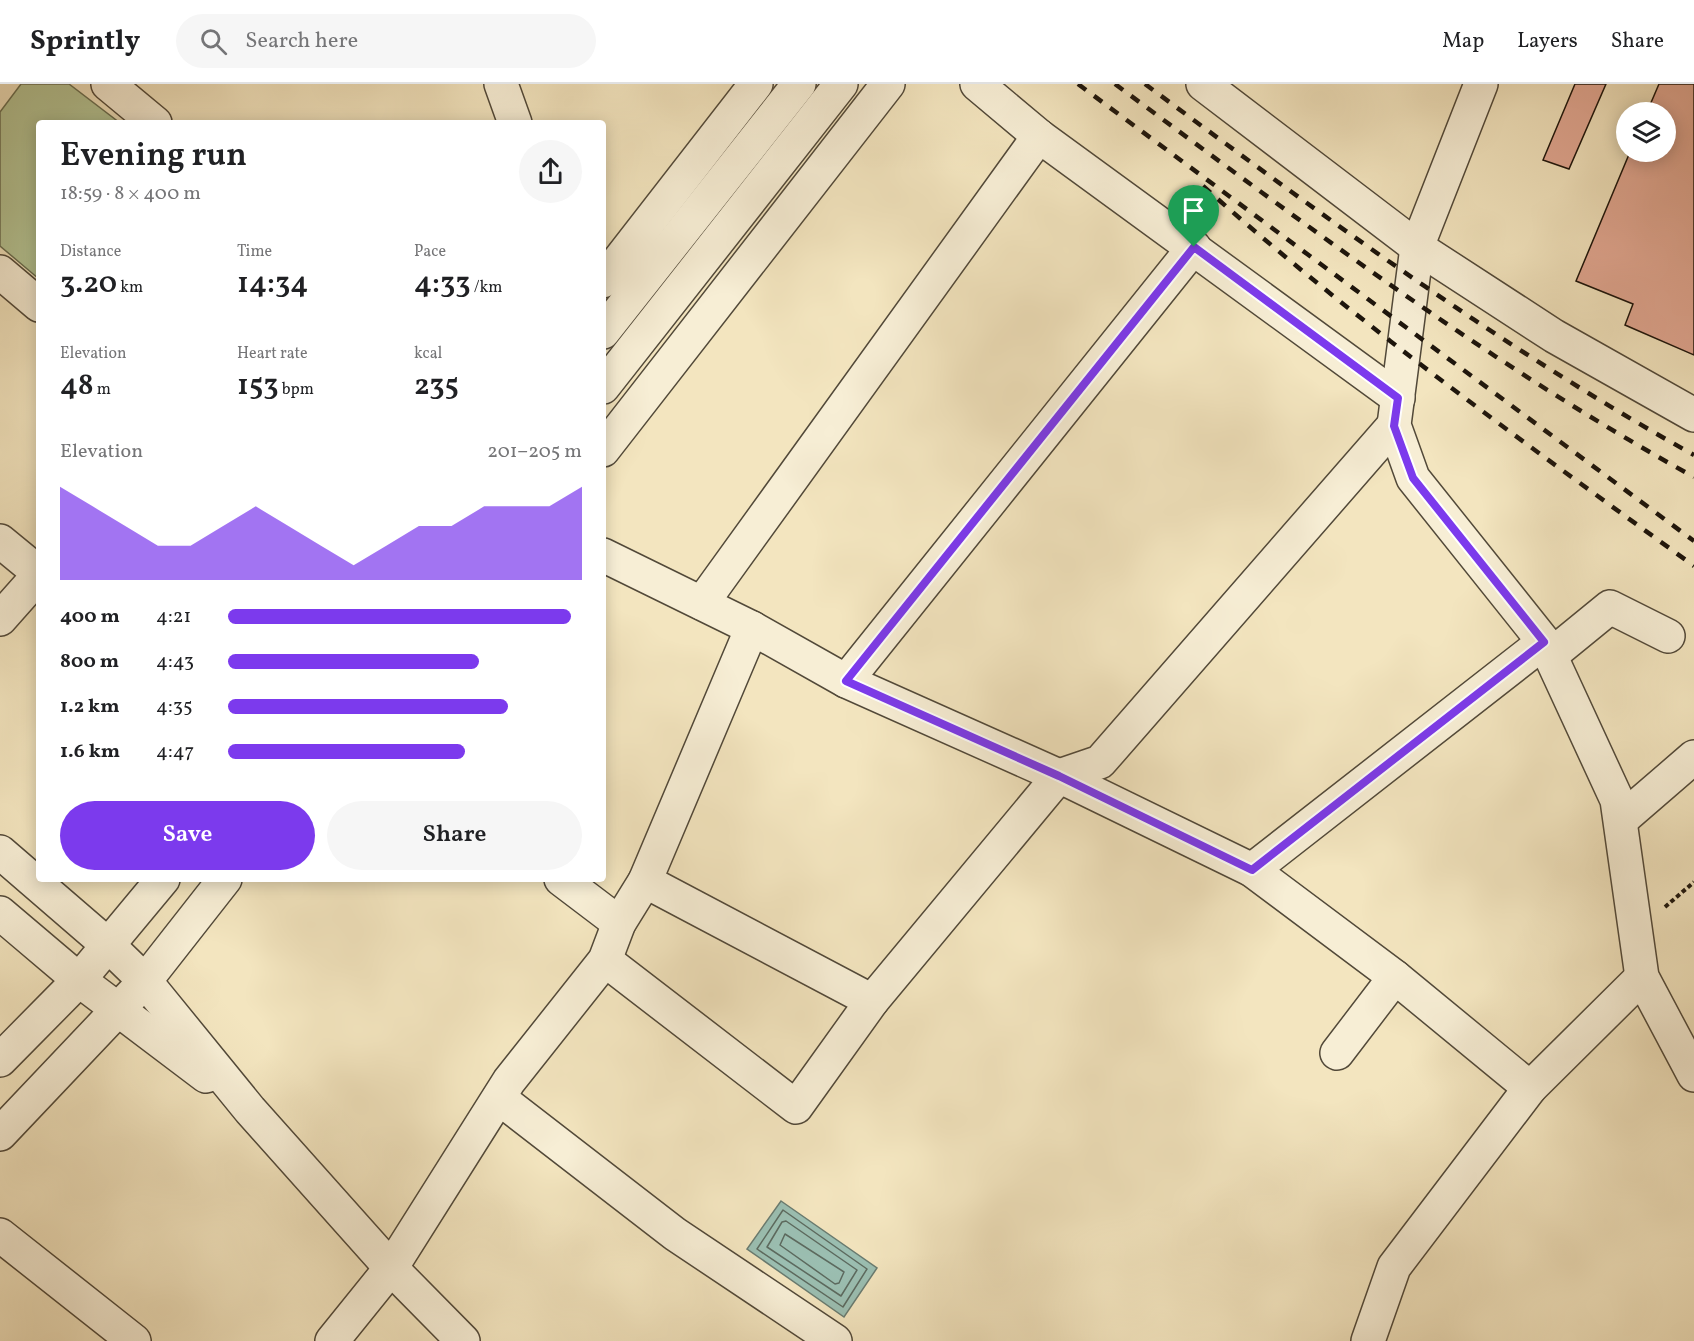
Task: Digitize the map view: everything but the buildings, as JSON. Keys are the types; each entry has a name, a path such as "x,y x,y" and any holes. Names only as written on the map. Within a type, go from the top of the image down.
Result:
{"street":[{"path":"108,84 151,120"},
{"path":"501,84 514,120"},
{"path":"606,277 756,84"},
{"path":"606,328 799,84"},
{"path":"606,383 842,84"},
{"path":"606,446 888,84"},
{"path":"977,84 1039,136 1194,247 1396,412"},
{"path":"1203,84 1417,247 1554,336 1694,415"},
{"path":"1481,84 1417,247 1396,412 1413,478 1547,649 1617,800 1642,977 1685,1031 1694,1075"},
{"path":"702,603 1039,136"},
{"path":"846,681 1194,247"},
{"path":"0,272 36,302"},
{"path":"605,960 796,1107 872,1002 1059,776 1100,762 1396,412"},
{"path":"0,541 36,571"},
{"path":"606,556 752,628 846,681 1059,776 1252,870 1395,977 1530,1088"},
{"path":"0,619 36,577"},
{"path":"1252,870 1547,649 1610,607 1668,636"},
{"path":"332,1341 391,1268 499,1098 605,960 619,923 645,880 752,628"},
{"path":"1621,820 1694,757"},
{"path":"0,852 109,946 145,981 250,1110 391,1268 463,1341"},
{"path":"645,880 872,1002"},
{"path":"0,1060 79,980 161,882"},
{"path":"0,1134 145,981 223,882"},
{"path":"565,882 619,923"},
{"path":"0,913 79,980 250,1110"},
{"path":"1337,1053 1395,977"},
{"path":"1368,1341 1394,1267 1530,1088 1642,977"},
{"path":"499,1098 675,1234 835,1341"},
{"path":"0,1235 134,1341"}],"green space":[{"path":"21,84 69,84 116,120 36,120 36,276 0,246 0,112"}],"water":[{"path":"781,1201 877,1268 844,1317 747,1249"}],"railway":[{"path":"1078,84 1694,541"},
{"path":"1115,84 1327,240 1470,340 1618,433 1694,477"},
{"path":"1145,84 1346,231 1482,325 1551,370 1694,455"},
{"path":"1203,186 1382,335 1694,566"}],"route":[{"path":"1194,247 1398,398 1394,426 1413,478 1544,642 1252,870 1059,776 846,681 1194,247"}]}
